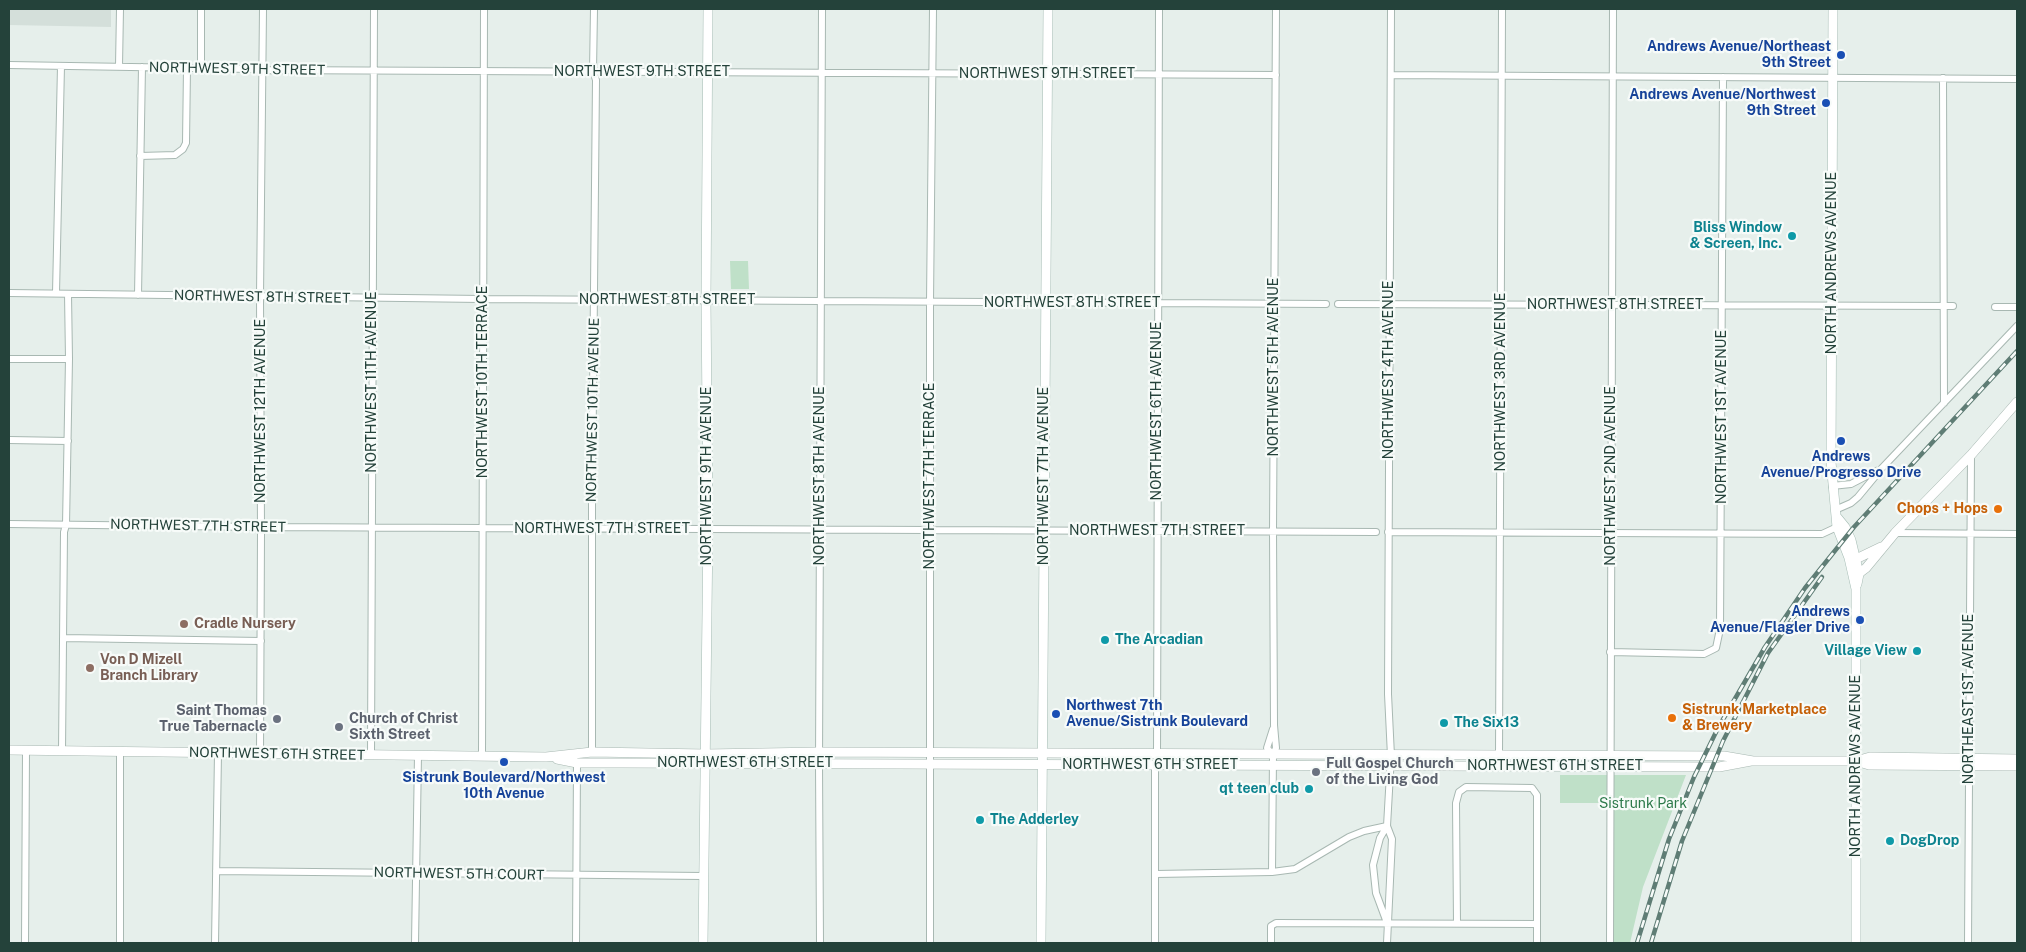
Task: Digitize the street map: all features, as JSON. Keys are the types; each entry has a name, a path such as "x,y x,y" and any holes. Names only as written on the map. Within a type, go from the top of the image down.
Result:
{"street":[{"path":"119,66 120,9"},
{"path":"201,9 202,68"},
{"name":"NORTHWEST 12TH AVENUE","path":"260,753 260,296 263,9"},
{"name":"NORTHWEST 11TH AVENUE","path":"371,754 374,9"},
{"name":"NORTHWEST 10TH TERRACE","path":"482,756 484,9"},
{"name":"NORTHWEST 10TH AVENUE","path":"592,752 596,80 593,71 594,9"},
{"name":"NORTHWEST 9TH AVENUE","path":"702,943 708,529 706,300 708,9"},
{"name":"NORTHWEST 8TH AVENUE","path":"820,943 822,9"},
{"name":"NORTHWEST 7TH TERRACE","path":"930,943 932,9"},
{"name":"NORTHWEST 7TH AVENUE","path":"1041,943 1048,9"},
{"name":"NORTHWEST 6TH AVENUE","path":"1157,754 1156,530 1159,9"},
{"name":"NORTHWEST 5TH AVENUE","path":"1272,872 1272,755 1276,748 1274,725 1273,531 1276,9"},
{"name":"NORTHWEST 4TH AVENUE","path":"1387,923 1376,893 1373,865 1380,838 1386,826 1391,761 1389,731 1388,532 1391,9"},
{"name":"NORTHWEST 3RD AVENUE","path":"1499,756 1502,9"},
{"name":"NORTHWEST 2ND AVENUE","path":"1610,943 1609,767 1613,9"},
{"name":"NORTH ANDREWS AVENUE","path":"1833,9 1832,486 1837,526 1856,575"},
{"name":"NORTHWEST 9TH STREET","path":"9,65 374,71 1276,75"},
{"path":"56,294 61,66"},
{"path":"138,295 142,67"},
{"path":"140,156 170,156 180,153 186,142 187,68"},
{"path":"1390,75 2017,79"},
{"name":"NORTHWEST 1ST AVENUE","path":"1610,652 1704,654 1716,648 1720,629 1723,77"},
{"path":"1943,78 1944,403"},
{"name":"NORTHWEST 8TH STREET","path":"9,293 482,299 1326,304"},
{"path":"62,751 64,532 66,525 68,441 68,294"},
{"name":"NORTHWEST 8TH STREET","path":"1338,304 1953,306"},
{"path":"1995,306 2017,307"},
{"path":"1836,513 1858,497 1882,468 2017,326"},
{"path":"9,359 69,359"},
{"path":"1856,575 1971,455 2017,402"},
{"path":"9,440 68,441"},
{"name":"NORTHEAST 1ST AVENUE","path":"1968,943 1971,455"},
{"path":"1832,486 1851,484 1882,468"},
{"name":"NORTH ANDREWS AVENUE","path":"1836,513 1845,527 1856,559 1856,943"},
{"name":"NORTHWEST 7TH STREET","path":"9,524 261,527 820,528 1376,532"},
{"path":"1388,532 1822,534 1837,526"},
{"path":"1895,533 2017,534"},
{"path":"1856,559 1885,545"},
{"path":"63,638 261,641"},
{"name":"NORTHWEST 4TH AVENUE","path":"1380,756 1387,743 1389,731"},
{"name":"NORTHWEST 6TH STREET","path":"9,750 482,756 546,756 592,752 819,764 1273,766 1499,756 1730,756 1753,761"},
{"path":"25,943 26,750"},
{"path":"120,752 120,943"},
{"name":"NORTHWEST 6TH STREET","path":"546,756 577,762 706,759 819,752 1380,756 1391,761 1609,767 1725,767 1753,761 1856,761 1868,757 1969,762"},
{"path":"215,943 218,753"},
{"path":"415,943 418,755"},
{"path":"1969,762 2017,759"},
{"path":"576,943 577,762"},
{"path":"1969,762 2017,766"},
{"path":"1155,765 1155,943"},
{"name":"NORTHWEST 6TH STREET","path":"1457,923 1456,803 1459,792 1466,787 1523,787 1532,788 1537,795 1537,924"},
{"path":"1156,874 1272,872 1295,869 1349,836 1386,826"},
{"name":"NORTHWEST 4TH AVENUE","path":"1386,826 1392,839 1387,943"},
{"name":"NORTHWEST 5TH COURT","path":"216,872 703,876"},
{"path":"1271,943 1271,926 1276,923 1457,923 1537,924 1537,943"}],"shaded area":[{"path":"9,9 111,9 111,27 9,25"}],"green space":[{"path":"730,261 748,261 749,289 731,289"},
{"name":"Sistrunk Park","path":"1560,775 1686,775 1643,887 1630,943 1612,943 1614,803 1560,803"}],"railway":[{"path":"1637,943 1669,839 1694,777 1718,728 1765,647 1805,588 1854,527 2017,351"},
{"path":"1651,943 1682,841 1723,741 1768,653 1822,577"}],"place":[{"name":"Andrews Avenue/Northeast 9th Street","path":"1841,55"},
{"name":"Andrews Avenue/Northwest 9th Street","path":"1826,103"},
{"name":"Bliss Window & Screen, Inc.","path":"1792,236"},
{"name":"Andrews Avenue/Progresso Drive","path":"1841,441"},
{"name":"Chops + Hops","path":"1998,509"},
{"name":"Andrews Avenue/Flagler Drive","path":"1860,620"},
{"name":"Cradle Nursery","path":"184,624"},
{"name":"The Arcadian","path":"1105,640"},
{"name":"Village View","path":"1917,651"},
{"name":"Von D Mizell Branch Library","path":"90,668"},
{"name":"Northwest 7th Avenue/Sistrunk Boulevard","path":"1056,714"},
{"name":"Sistrunk Marketplace & Brewery","path":"1672,718"},
{"name":"Saint Thomas True Tabernacle","path":"277,719"},
{"name":"The Six13","path":"1444,723"},
{"name":"Church of Christ Sixth Street","path":"339,727"},
{"name":"Sistrunk Boulevard/Northwest 10th Avenue","path":"504,762"},
{"name":"Full Gospel Church of the Living God","path":"1316,772"},
{"name":"qt teen club","path":"1309,789"},
{"name":"The Adderley","path":"980,820"},
{"name":"DogDrop","path":"1890,841"}]}
